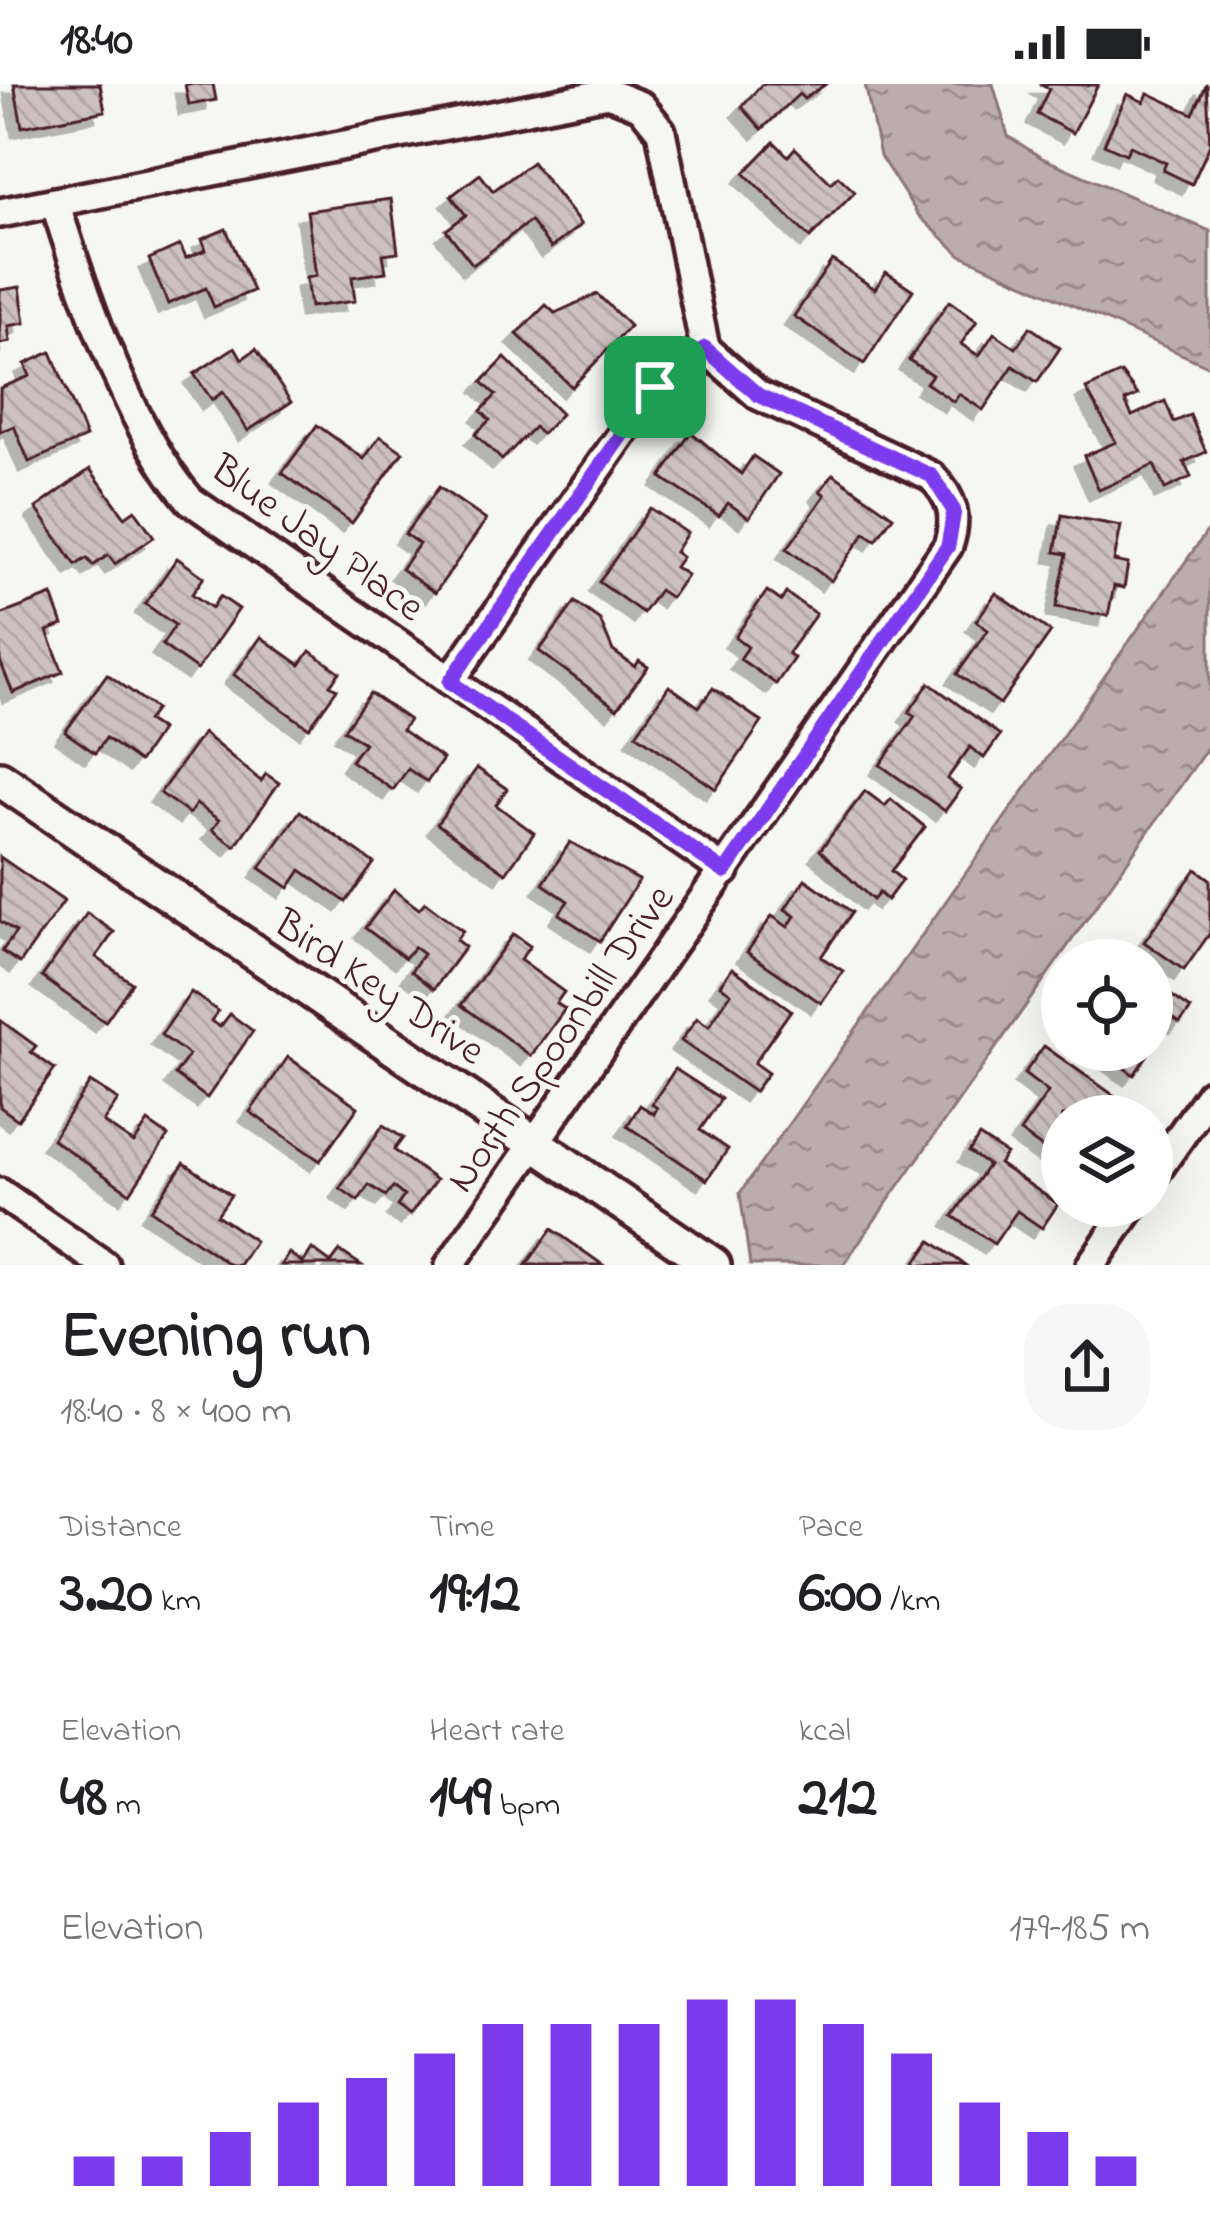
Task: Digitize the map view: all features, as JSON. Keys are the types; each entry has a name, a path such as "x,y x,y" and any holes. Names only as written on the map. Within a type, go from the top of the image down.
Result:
{"street":[{"path":"0,213 608,94 641,106 661,131 705,348 655,387 450,682"},
{"name":"Blue Jay Place","path":"55,202 74,266 150,441 175,482 210,517 725,872"},
{"name":"North Spoonbill Drive","path":"450,1265 948,546 954,511 946,492 922,470 758,395 705,348"},
{"name":"Bird Key Drive","path":"0,779 712,1265"},
{"path":"1173,1147 1210,1094"},
{"path":"0,1193 104,1265"},
{"path":"1091,1265 1117,1227"}],"water":[{"path":"865,84 993,84 1008,136 1042,158 1210,231 1210,367 961,255 919,216 880,156"},
{"path":"1210,527 1210,744 1073,939 1041,939 1041,984 843,1265 750,1265 740,1193"}],"building":[{"path":"14,84 100,84 105,111 22,127"},
{"path":"185,84 213,84 216,100 189,105"},
{"path":"762,84 826,84 804,99 799,94 762,129 742,107"},
{"path":"1039,84 1098,85 1073,133 1037,114 1049,89"},
{"path":"1207,84 1210,145 1192,184 1163,170 1166,163 1130,146 1126,154 1104,144 1127,94 1144,102 1148,93 1193,114"},
{"path":"774,142 788,156 795,148 831,183 838,176 855,192 810,238 744,173"},
{"path":"532,162 581,225 551,248 530,221 473,265 446,230 466,215 451,196 480,174 493,191"},
{"path":"391,199 398,252 383,254 386,272 352,277 355,301 310,307 306,278 316,276 307,211"},
{"path":"226,229 253,291 214,307 206,288 168,304 149,259 180,245 186,258 206,250 202,239"},
{"path":"832,260 875,289 886,272 913,290 864,364 794,316"},
{"path":"20,287 25,323 8,326 10,342 0,344 0,290"},
{"path":"597,294 630,326 572,387 517,334 546,305 555,313"},
{"path":"949,301 977,321 961,344 979,356 994,333 1016,348 1030,327 1060,348 1037,382 1013,366 983,410 959,394 954,402 926,383 932,375 909,360"},
{"path":"235,347 242,359 256,349 291,402 248,431 223,392 212,400 194,374"},
{"path":"51,352 86,437 29,462 14,426 0,432 0,388 30,376 25,364"},
{"path":"505,358 561,414 542,434 534,427 502,460 475,434 490,420 481,411 496,395 482,382"},
{"path":"1121,373 1138,395 1125,401 1132,416 1165,401 1174,422 1190,415 1206,452 1184,462 1191,477 1165,489 1154,465 1099,490 1084,456 1116,442 1086,389"},
{"path":"317,425 364,459 380,436 403,452 352,523 282,473"},
{"path":"691,432 741,474 753,456 779,474 749,518 728,503 719,516 661,477"},
{"path":"90,469 125,517 135,510 154,537 115,564 108,555 93,566 87,558 76,565 36,508"},
{"path":"833,474 893,516 876,540 865,533 831,581 787,549 825,495 820,491"},
{"path":"439,487 486,520 435,593 401,569 419,544 405,534"},
{"path":"650,508 687,533 675,552 682,557 675,567 687,575 671,598 659,590 643,613 599,582"},
{"path":"1062,515 1121,526 1114,561 1128,564 1124,588 1114,586 1108,616 1056,607 1067,554 1055,552"},
{"path":"177,558 204,577 192,594 212,608 220,596 239,609 197,670 162,645 175,625 145,604"},
{"path":"767,591 781,601 786,593 816,614 788,653 794,658 776,684 740,659 748,647 735,637"},
{"path":"996,593 1051,632 1000,704 957,674 988,630 976,621"},
{"path":"52,595 63,625 47,631 63,672 13,693 0,661 0,615"},
{"path":"575,602 600,620 613,651 635,667 639,661 648,667 617,709 539,651"},
{"path":"261,637 300,665 310,651 340,672 330,685 337,689 309,728 234,675"},
{"path":"107,674 156,709 147,721 161,730 139,762 106,738 95,753 65,732"},
{"path":"929,683 1000,735 984,758 970,747 947,779 961,789 945,811 880,765 915,716 909,712"},
{"path":"669,686 699,707 713,688 762,722 716,789 636,734"},
{"path":"370,693 409,720 402,730 443,759 427,782 408,769 393,790 351,761 364,743 344,730"},
{"path":"203,733 261,781 266,774 279,783 235,846 212,830 219,820 196,804 189,814 160,793"},
{"path":"477,768 507,789 496,805 534,833 506,873 437,824"},
{"path":"865,791 885,806 891,799 925,827 891,871 902,880 887,900 879,893 873,900 820,850"},
{"path":"300,811 374,863 346,902 301,870 289,888 260,868"},
{"path":"570,842 639,880 600,941 559,914 568,901 543,884"},
{"path":"0,857 64,901 20,963 2,951 16,932 0,921"},
{"path":"1196,869 1210,879 1210,933 1184,970 1173,962 1173,939 1146,939"},
{"path":"805,879 852,912 821,957 843,971 821,1003 747,952 772,916 788,927 795,916 785,909"},
{"path":"394,890 419,909 425,902 463,931 456,940 465,947 434,989 411,971 423,954 414,947 405,958 365,928"},
{"path":"87,913 114,932 96,957 132,983 105,1022 42,977"},
{"path":"513,934 530,946 520,960 564,992 556,1003 565,1009 531,1056 461,1005"},
{"path":"732,968 791,1010 754,1063 768,1073 754,1092 681,1041 697,1018 709,1026 731,993 720,985"},
{"path":"191,992 218,1011 211,1021 220,1027 230,1014 253,1031 207,1098 175,1075 189,1055 161,1035"},
{"path":"1173,997 1191,1009 1180,1023 1173,1018"},
{"path":"0,1020 36,1046 31,1052 55,1069 18,1120 0,1107"},
{"path":"1041,1050 1041,1071 1079,1071 1113,1095 1046,1095 1048,1092 1024,1074"},
{"path":"288,1057 358,1107 320,1161 250,1112"},
{"path":"675,1069 721,1099 700,1130 728,1149 707,1180 627,1126 640,1105 654,1114 657,1108 652,1104"},
{"path":"90,1082 118,1100 103,1122 134,1143 148,1122 168,1136 130,1193 52,1139"},
{"path":"1041,1102 1041,1147 1020,1132"},
{"path":"383,1125 403,1138 394,1150 436,1180 410,1215 397,1206 404,1196 393,1187 386,1196 369,1185 358,1201 340,1188"},
{"path":"979,1136 1006,1154 999,1164 1041,1192 1042,1228 1017,1211 994,1244 953,1216 988,1165 969,1152"},
{"path":"184,1163 231,1195 217,1215 255,1241 239,1265 230,1265 151,1210"},
{"path":"552,1229 603,1265 526,1265"},
{"path":"931,1241 965,1265 914,1265"},
{"path":"312,1249 331,1263 340,1251 361,1265 281,1265 289,1253 303,1263"}],"route":[{"path":"705,348 741,385 758,395 932,476 954,511 948,546 725,872 450,682 655,387 705,348"}]}
